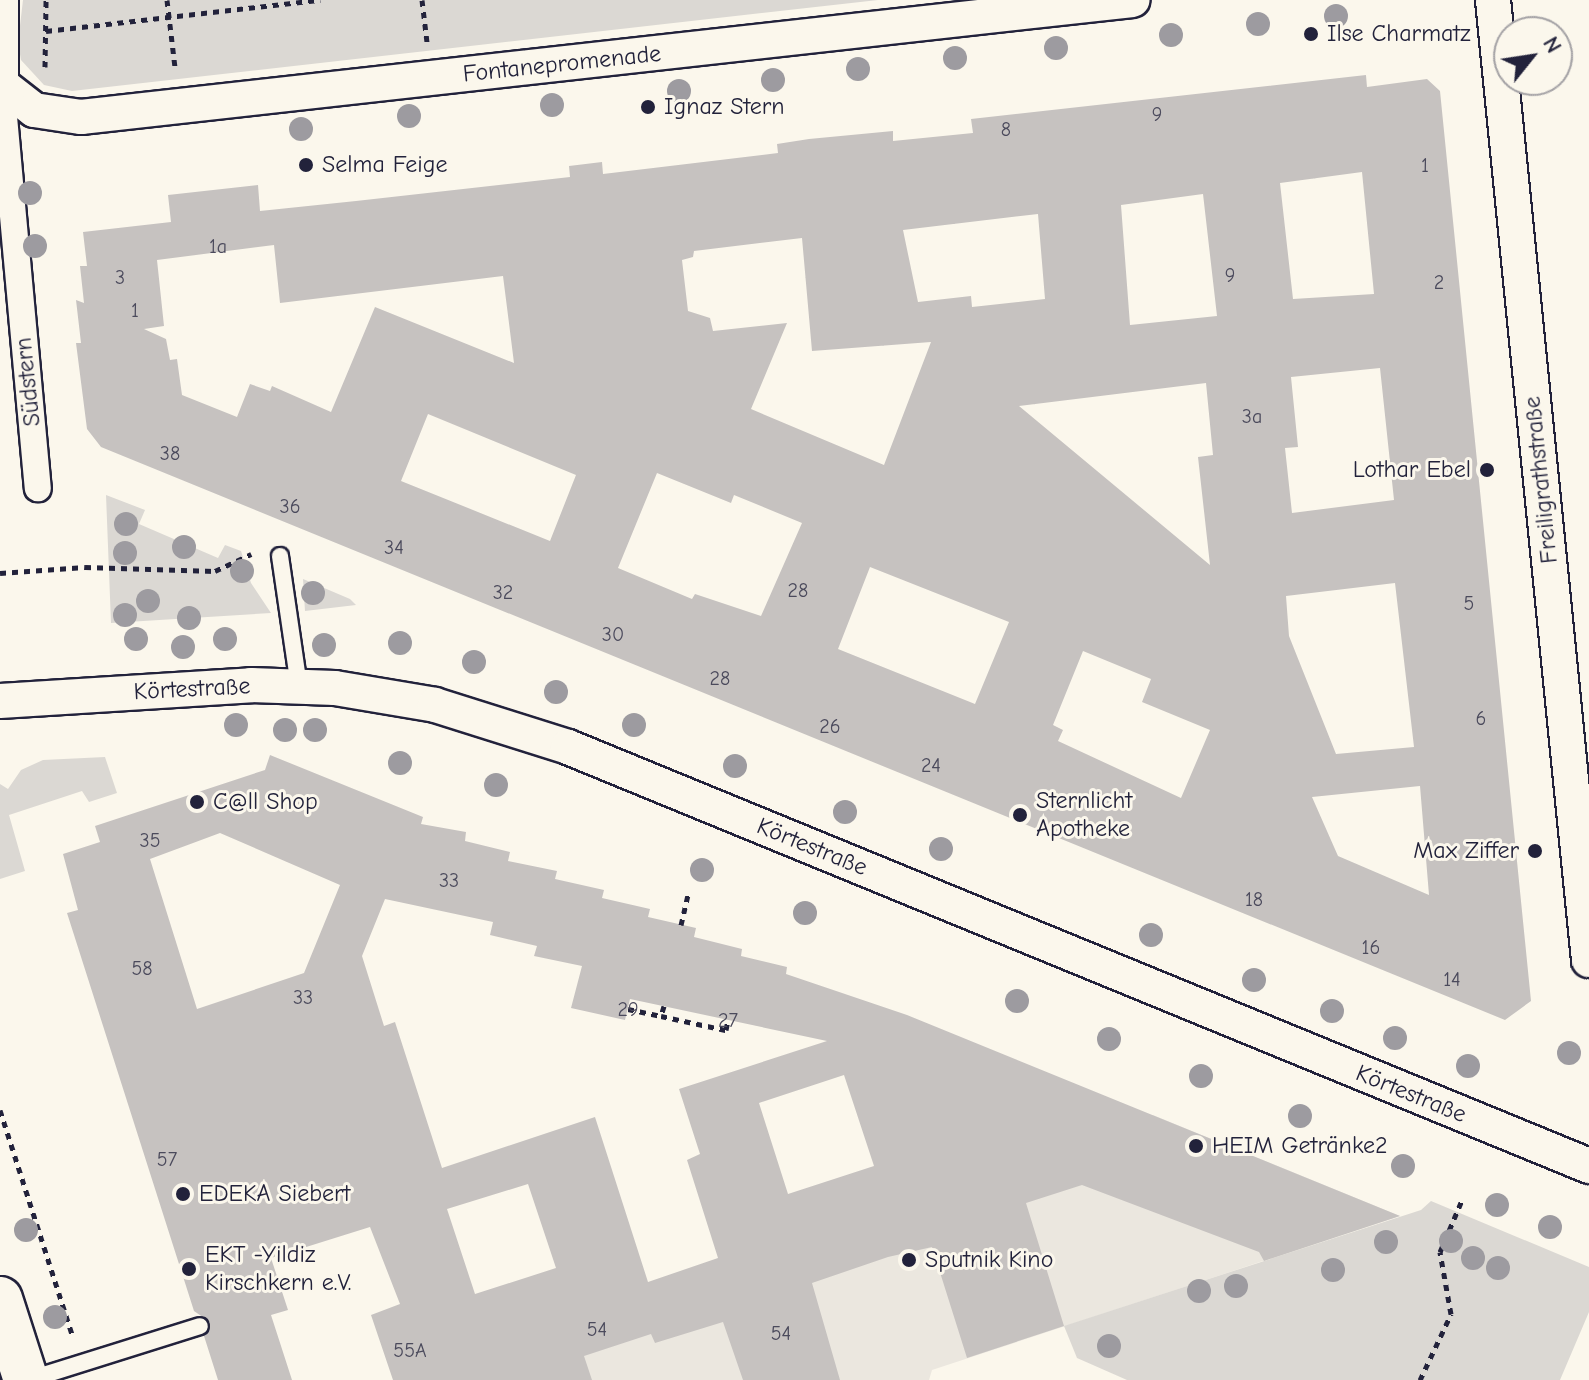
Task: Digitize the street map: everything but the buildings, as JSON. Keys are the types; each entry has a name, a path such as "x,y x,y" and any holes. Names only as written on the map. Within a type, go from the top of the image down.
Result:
{"main road":[{"path":"0,1299 27,1380"}],"street":[{"path":"1,0 1,84"},
{"name":"Fontanepromenade","path":"1,84 34,110 81,117 1133,0"},
{"name":"Freiligrathstraße","path":"1493,0 1589,960"},
{"name":"Südstern","path":"1,84 38,488"},
{"name":"Körtestraße","path":"0,701 299,686 435,705 568,747 1589,1166"}],"lane":[{"path":"280,556 299,686"},
{"path":"27,1380 200,1326"}],"path":[{"path":"45,72 46,0"},
{"path":"167,0 176,79"},
{"path":"46,31 320,0"},
{"path":"422,0 428,50"},
{"path":"0,573 85,567 215,571 262,549"},
{"path":"681,925 689,891"},
{"path":"661,1016 664,1006"},
{"path":"628,1009 726,1030 728,1020"},
{"path":"0,1110 82,1363"},
{"path":"1420,1380 1451,1314 1440,1252 1462,1200"}],"shaded area":[{"path":"23,0 878,0 72,91 44,85 21,60 18,43"},
{"path":"106,495 145,510 139,524 218,558 225,545 241,551 251,583 271,613 111,623"},
{"path":"303,579 350,599 356,605 305,611"},
{"path":"105,757 117,793 89,802 82,791 9,815 25,871 0,879 0,784 8,789 21,770 43,760"},
{"path":"1153,1115 1400,1216 932,1370 929,1380 542,1380 524,1324"},
{"path":"1431,1201 1589,1267 1589,1312 1560,1380 1127,1380 1077,1358 1064,1326 1421,1210"}],"place":[{"name":"Ilse Charmatz","path":"1311,34"},
{"name":"Ignaz Stern","path":"648,107"},
{"name":"Selma Feige","path":"306,165"},
{"name":"Lothar Ebel","path":"1487,470"},
{"name":"C@ll Shop","path":"197,802"},
{"name":"Sternlicht Apotheke","path":"1020,815"},
{"name":"Max Ziffer","path":"1535,851"},
{"name":"HEIM Getränke2","path":"1196,1146"},
{"name":"EDEKA Siebert","path":"183,1194"},
{"name":"Sputnik Kino","path":"909,1260"},
{"name":"EKT -Yildiz Kirschkern e.V.","path":"189,1269"}]}
